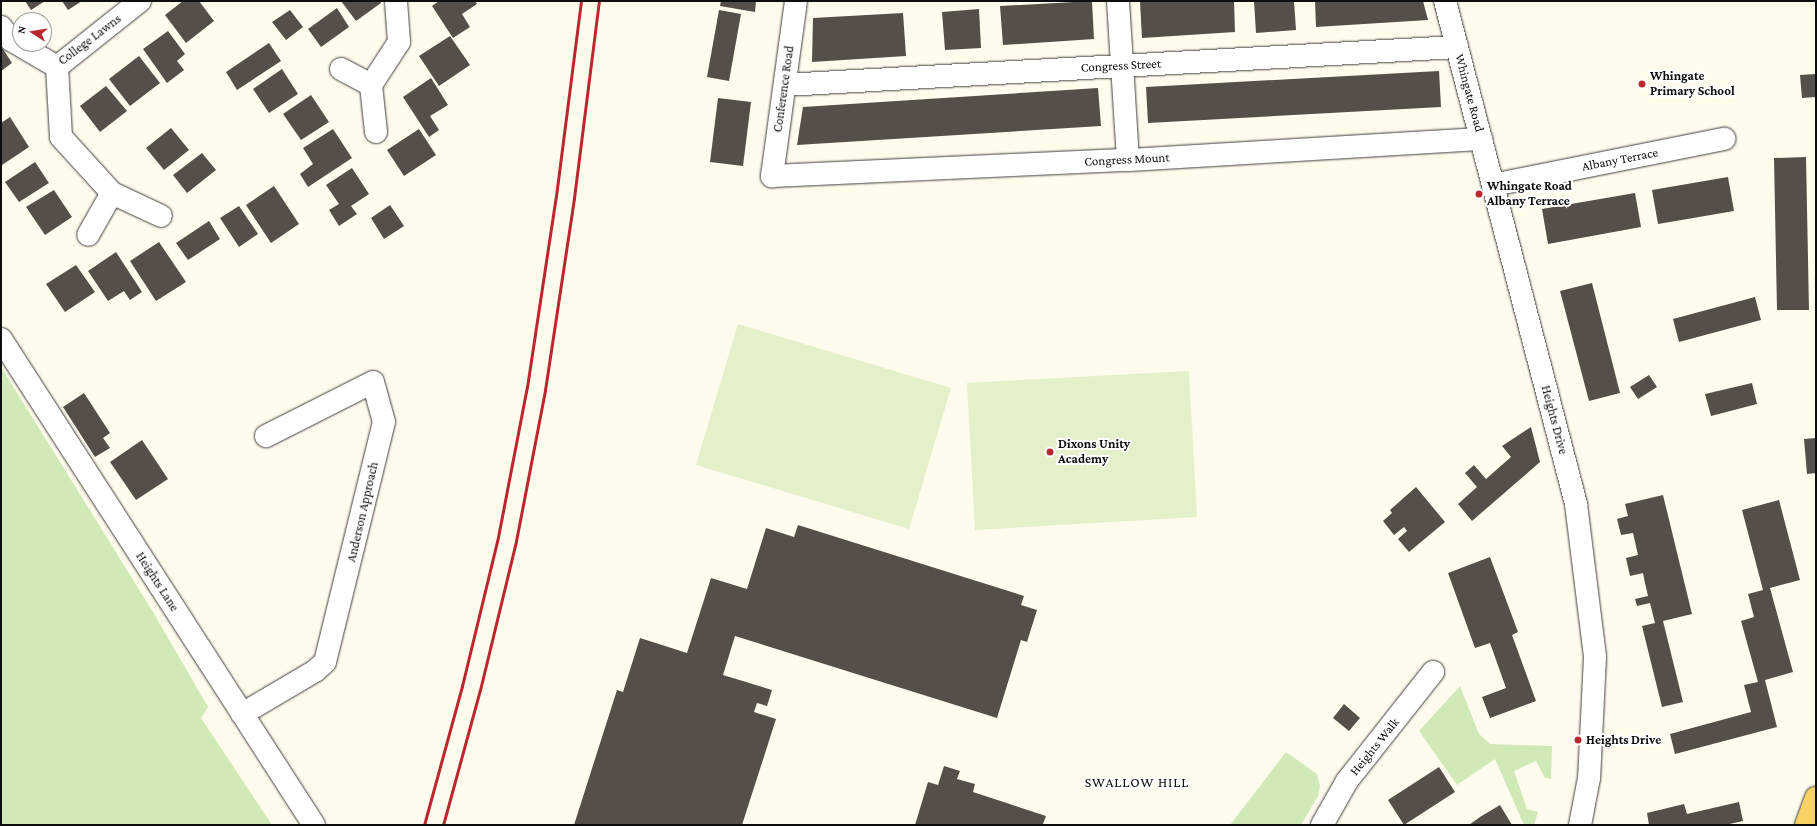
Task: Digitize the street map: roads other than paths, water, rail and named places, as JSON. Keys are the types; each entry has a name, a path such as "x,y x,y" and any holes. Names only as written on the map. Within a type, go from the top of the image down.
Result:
{"main road":[{"path":"1806,825 1816,798"}],"street":[{"name":"College Lawns","path":"1,27 11,40 57,67 140,1"},
{"path":"376,132 371,85 399,42 396,1"},
{"name":"Conference Road","path":"772,176 796,1"},
{"path":"1118,1 1128,160"},
{"name":"Whingate Road","path":"1445,1 1492,185"},
{"name":"Congress Street","path":"785,85 1456,47"},
{"path":"57,67 61,137 112,193 161,216"},
{"path":"341,68 371,85"},
{"name":"Congress Mount","path":"772,176 1128,160 1481,139"},
{"name":"Albany Terrace","path":"1492,185 1724,139"},
{"name":"Heights Drive","path":"1492,185 1576,504 1595,657 1589,778 1580,825"},
{"path":"88,235 112,193"},
{"name":"Heights Lane","path":"1,339 314,825"},
{"name":"Anderson Approach","path":"242,714 315,671 325,662 384,422 373,382 266,436"},
{"name":"Heights Walk","path":"1322,825 1347,781 1417,696 1434,672"}],"railway":[{"path":"424,825 462,686 498,537 527,387 556,196 581,1"},
{"path":"443,825 480,690 516,541 545,390 574,198 599,1"}],"place":[{"name":"Whingate Primary School","path":"1642,84"},
{"name":"Whingate Road Albany Terrace","path":"1479,194"},
{"name":"Dixons Unity Academy","path":"1050,452"},
{"name":"Heights Drive","path":"1578,740"}],"district":[{"name":"SWALLOW HILL","path":"1137,782"}]}
